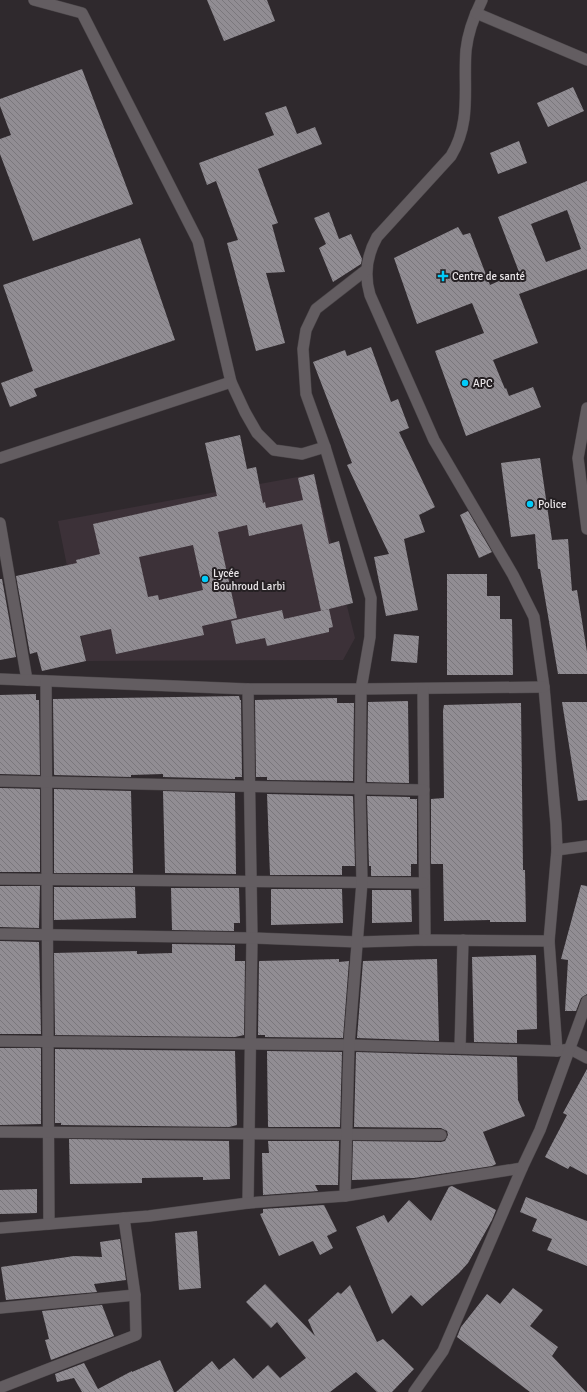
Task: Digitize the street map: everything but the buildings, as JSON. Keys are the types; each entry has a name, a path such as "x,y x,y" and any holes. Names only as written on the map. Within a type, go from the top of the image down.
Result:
{"street":[{"path":"34,0 82,13 198,241 230,382 258,433 274,450 302,454 325,447"},
{"path":"482,0 476,13 468,39 465,117 457,145 451,156 377,237 369,253 366,270 367,286 434,440 513,575 534,617 544,686 557,850 549,941 557,1051"},
{"path":"476,13 587,60"},
{"path":"345,1196 350,1045 362,882 360,789 361,689 370,637 371,598 325,447 306,394 303,349 306,330 316,309 366,270"},
{"path":"0,458 230,382"},
{"path":"587,408 582,458 587,529"},
{"path":"0,523 28,680"},
{"path":"0,679 248,689 423,689 544,686"},
{"path":"46,681 48,1224"},
{"path":"248,689 252,938 248,1204"},
{"path":"423,689 425,940"},
{"path":"0,781 424,790"},
{"path":"557,850 587,846"},
{"path":"0,879 424,882"},
{"path":"0,934 252,938 358,942 425,940 549,941"},
{"path":"460,1048 463,940"},
{"path":"414,1392 443,1351 522,1168 540,1130 587,1001"},
{"path":"0,1041 350,1045 557,1051 570,1049 587,1058"},
{"path":"0,1132 441,1135"},
{"path":"0,1228 124,1218 248,1204 345,1196 522,1168"},
{"path":"2,1386 136,1335 135,1295 124,1218"},
{"path":"0,1308 135,1295"}],"shaded area":[{"name":"Lycée Bouhroud Larbi","path":"314,474 355,638 343,660 86,661 58,521"}],"place":[{"name":"Centre de santé","path":"443,276"},
{"name":"APC","path":"465,383"},
{"name":"Police","path":"530,504"},
{"name":"Lycée Bouhroud Larbi","path":"205,579"}]}
